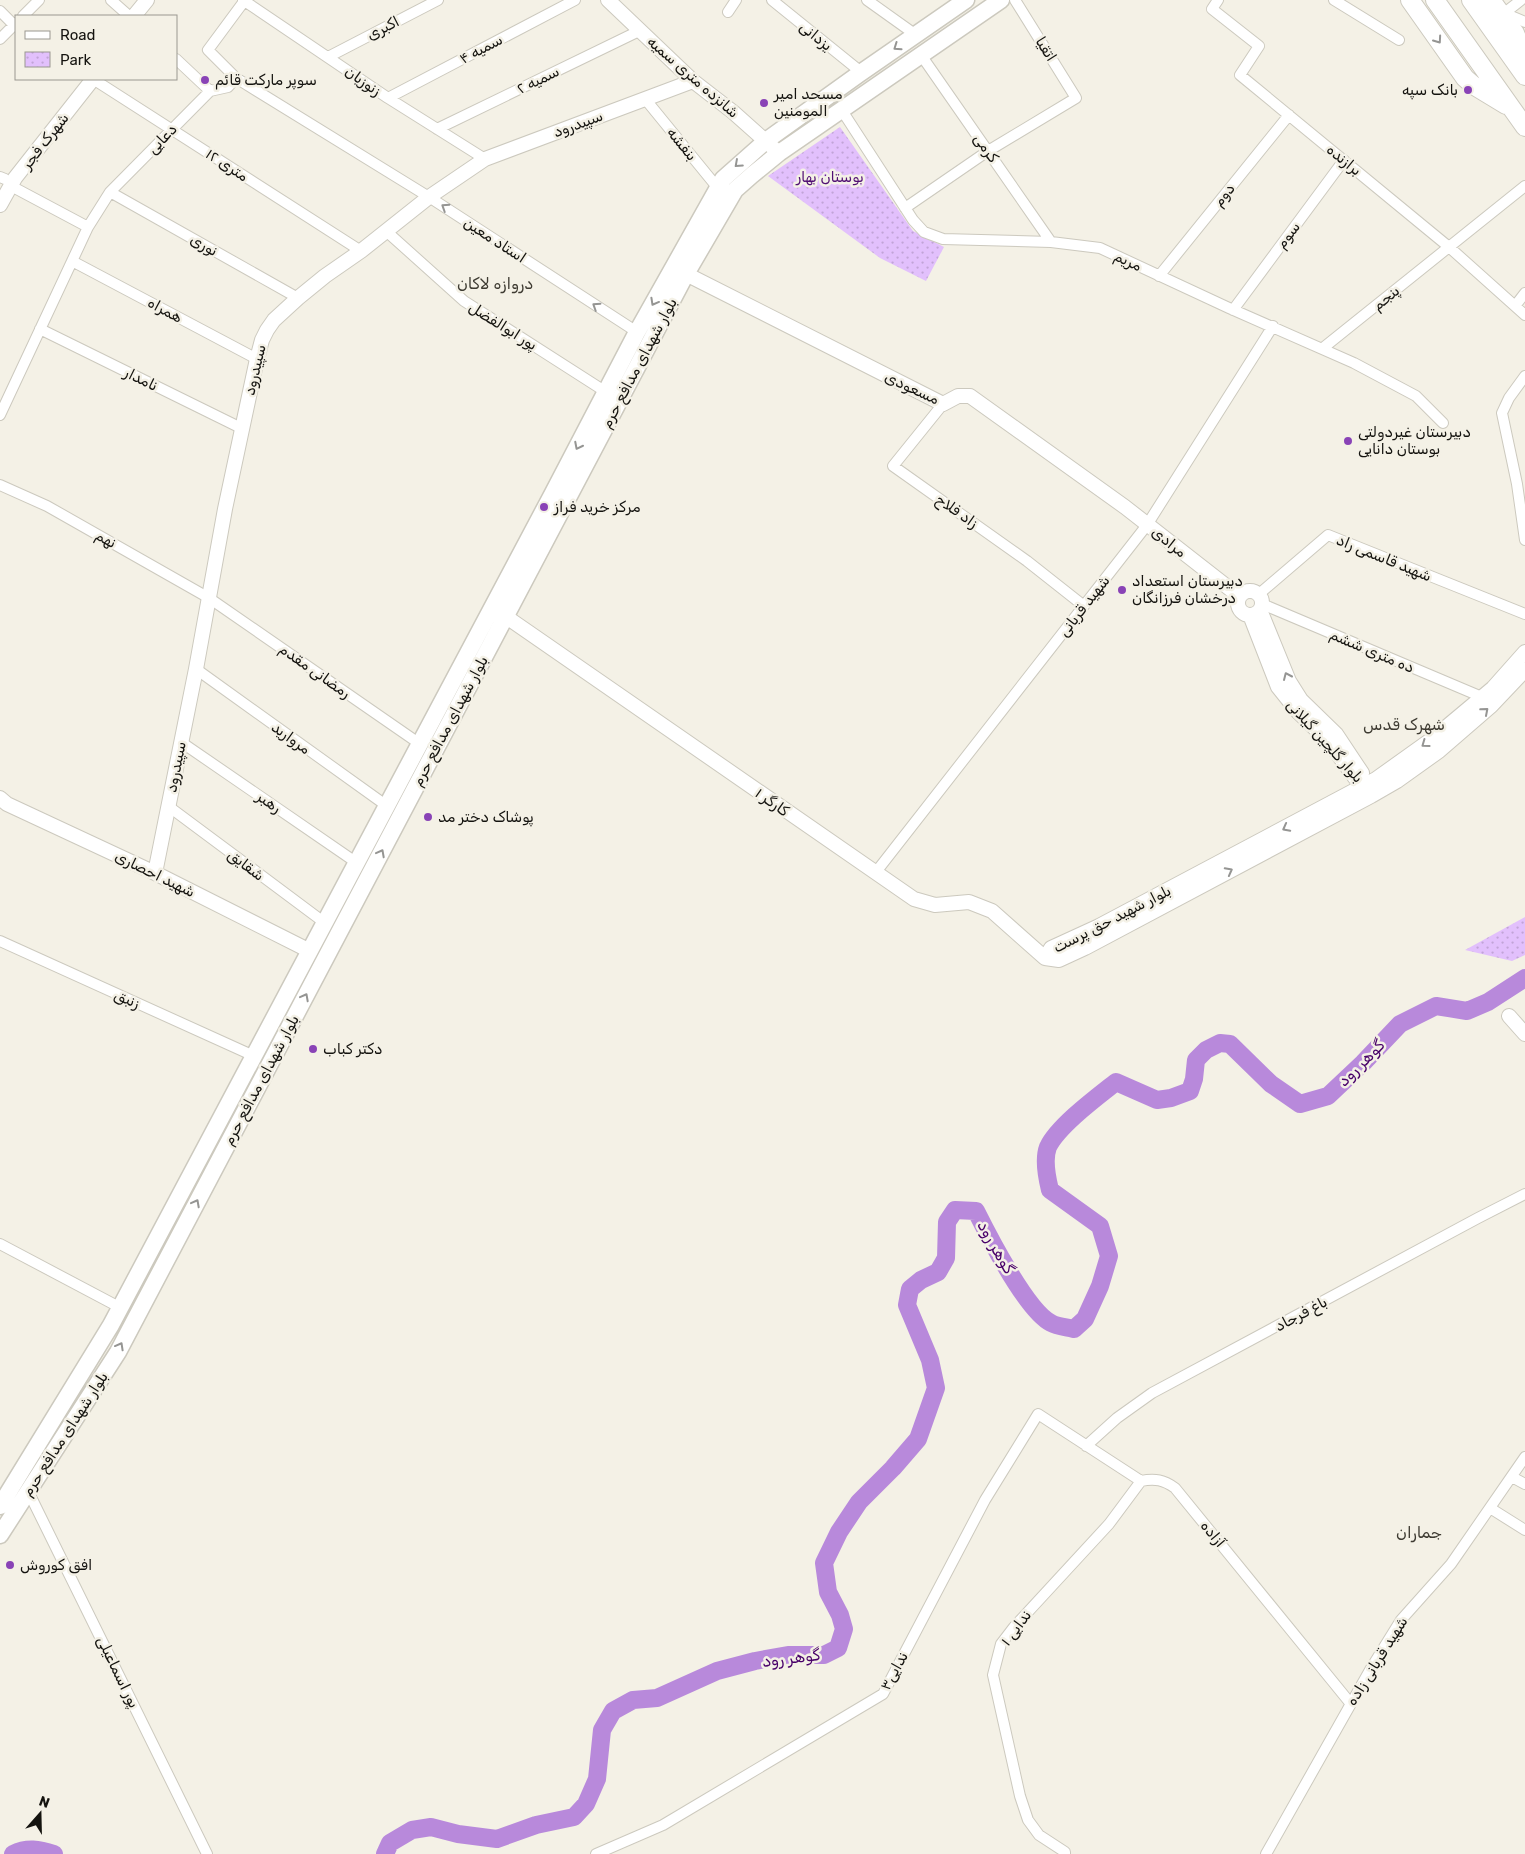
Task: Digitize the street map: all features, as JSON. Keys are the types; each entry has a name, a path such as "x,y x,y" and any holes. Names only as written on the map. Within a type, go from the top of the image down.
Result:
{"highway":[{"path":"1410,0 1466,78 1513,110"},
{"path":"1435,0 1525,127"},
{"path":"1471,0 1525,76"},
{"path":"1491,0 1515,33 1525,58"}],"main road":[{"name":"بلوار شهدای مدافع حرم","path":"2,1500 121,1308 637,332 722,179 759,140 966,0"},
{"name":"بلوار شهدای مدافع حرم","path":"0,1535 122,1345 686,274 735,190 779,153 1001,0"}],"street":[{"path":"24,15 39,0"},
{"path":"111,0 128,15"},
{"path":"135,15 147,0"},
{"name":"اکبری","path":"328,57 438,0"},
{"name":"سمیه ۴","path":"388,98 575,0"},
{"name":"شانزده متری سمیه","path":"608,0 693,81 759,140 779,153"},
{"path":"728,12 736,0"},
{"name":"یزدانی","path":"772,0 861,72"},
{"path":"867,0 916,34"},
{"name":"اتقیا","path":"988,151 1076,98 1015,0"},
{"name":"برازنده","path":"1218,0 1212,9 1259,46 1240,75 1449,247 1525,315"},
{"path":"1334,0 1399,40"},
{"path":"1503,14 1521,0"},
{"path":"244,1 208,50 236,78 429,197"},
{"name":"زنوزیان","path":"244,1 388,98 485,159"},
{"path":"0,11 15,24 0,39"},
{"path":"1503,14 1525,22"},
{"name":"سمیه ۲","path":"437,129 639,31"},
{"name":"کرمی","path":"921,55 1051,242"},
{"path":"178,61 210,91"},
{"name":"دعایی","path":"0,416 88,227 110,192 210,91 228,87 236,78"},
{"name":"شهرک فجر","path":"0,205 4,182 80,80"},
{"name":"شهرک فجر","path":"4,182 92,80"},
{"name":"۱۲ متری","path":"95,80 360,251"},
{"name":"سپیدرود","path":"155,873 210,598 225,509 257,359 267,330 274,320 325,276 429,197 485,159 693,81"},
{"name":"بنفشه","path":"646,100 717,187"},
{"name":"مریم","path":"841,109 913,220 924,232 943,239 1051,242 1100,248 1233,310 1323,348 1416,396 1443,422"},
{"name":"دوم","path":"1160,276 1289,115"},
{"path":"905,208 988,151"},
{"name":"سوم","path":"1233,310 1344,160"},
{"path":"4,182 88,227"},
{"name":"پنجم","path":"1323,348 1525,186"},
{"name":"نوری","path":"110,192 298,298"},
{"name":"استاد معین","path":"429,197 637,332"},
{"name":"پور ابوالفضل","path":"386,230 464,301 606,392"},
{"name":"همراه","path":"72,261 257,359"},
{"name":"مسعودی","path":"686,274 943,404 958,396 970,396 1147,525"},
{"path":"1516,306 1525,292"},
{"name":"شهید قربانی","path":"876,872 1147,525 1273,326"},
{"name":"نامدار","path":"40,329 243,429"},
{"path":"1525,376 1508,398 1502,413 1525,540"},
{"name":"زاد فلاح","path":"943,404 893,466 1027,561 1084,606"},
{"name":"نهم","path":"0,485 47,506 210,598"},
{"name":"مرادی","path":"1147,525 1239,596"},
{"name":"شهید قاسمی راد","path":"1258,606 1328,535 1525,614"},
{"path":"1239,596 1245,591 1252,590 1258,606"},
{"name":"بلوار گلچین گیلانی","path":"1239,596 1238,607 1243,613 1258,606 1278,687 1332,738 1364,776 1368,791"},
{"name":"رمضانی مقدم","path":"210,598 420,744"},
{"name":"ده متری ششم","path":"1258,606 1482,697"},
{"name":"کارگر ۱","path":"505,616 914,899 935,904 969,902 992,911 1045,958"},
{"name":"بلوار شهید حق پرست","path":"1456,727 1525,652"},
{"name":"مروارید","path":"196,669 387,806"},
{"name":"بلوار شهید حق پرست","path":"1045,958 1051,948 1194,883 1368,791 1376,779 1426,744 1491,706 1525,670"},
{"name":"رهبر","path":"181,742 357,863"},
{"name":"شهید احصاری","path":"0,798 7,804 155,873 310,951"},
{"name":"شقایق","path":"168,806 325,923"},
{"name":"زنبق","path":"0,941 254,1056"},
{"path":"1510,1016 1525,1034"},
{"name":"باغ فرجاد","path":"1086,1446 1118,1418 1152,1393 1525,1194"},
{"path":"0,1244 121,1308"},
{"name":"آزاده","path":"1038,1414 1142,1481 1150,1479 1160,1480 1175,1488 1351,1704"},
{"name":"ندایی۳","path":"596,1854 663,1825 883,1694 986,1500 1038,1414"},
{"name":"شهید قربانی زاده","path":"1266,1854 1401,1620 1451,1564 1525,1458"},
{"path":"1512,1477 1525,1484"},
{"name":"ندایی ۱","path":"1065,1854 1065,1852 1039,1835 1028,1820 1020,1796 993,1674 1001,1644 1014,1626 1109,1524 1142,1481"},
{"name":"پور اسماعیلی","path":"28,1491 207,1854"},
{"path":"1490,1508 1525,1530"}],"green space":[{"name":"بوستان بهار","path":"840,127 913,231 944,247 926,281 880,258 768,176"},
{"path":"1525,917 1525,955 1512,961 1465,950"}],"waterway":[{"name":"گوهر رود","path":"385,1854 390,1843 412,1830 431,1827 458,1834 497,1839 536,1825 574,1817 586,1804 597,1779 602,1730 613,1711 633,1700 657,1698 717,1671 788,1655 824,1655 838,1648 844,1629 840,1615 828,1592 824,1563 839,1532 859,1502 893,1468 918,1439 936,1388 930,1360 907,1305 910,1289 921,1280 938,1272 946,1258 947,1222 955,1210 976,1211 1009,1272 1041,1316 1051,1323 1074,1329 1085,1319 1100,1286 1109,1256 1100,1226 1050,1190 1046,1158 1048,1147 1060,1130 1116,1082 1157,1100 1171,1098 1190,1091 1194,1079 1196,1060 1206,1050 1220,1043 1230,1044 1271,1084 1300,1104 1328,1096 1400,1024 1436,1006 1467,1011 1488,1002 1525,978"},
{"name":"گوهر رود","path":"13,1854 23,1850 43,1851 54,1854"}],"place":[{"name":"سوپر مارکت قائم","path":"205,80"},
{"name":"بانک سپه","path":"1468,90"},
{"name":"مسحد امیر المومنین","path":"764,103"},
{"name":"دبیرستان غیردولتی بوستان دانایی","path":"1348,441"},
{"name":"مرکز خرید فراز","path":"544,507"},
{"name":"دبیرستان استعداد درخشان فرزانگان","path":"1122,590"},
{"name":"پوشاک دختر مد","path":"428,817"},
{"name":"دکتر کباب","path":"313,1049"},
{"name":"افق کوروش","path":"10,1565"}],"district":[{"name":"دروازه لاکان","path":"495,283"},
{"name":"شهرک قدس","path":"1404,724"},
{"name":"جماران","path":"1419,1532"}]}
